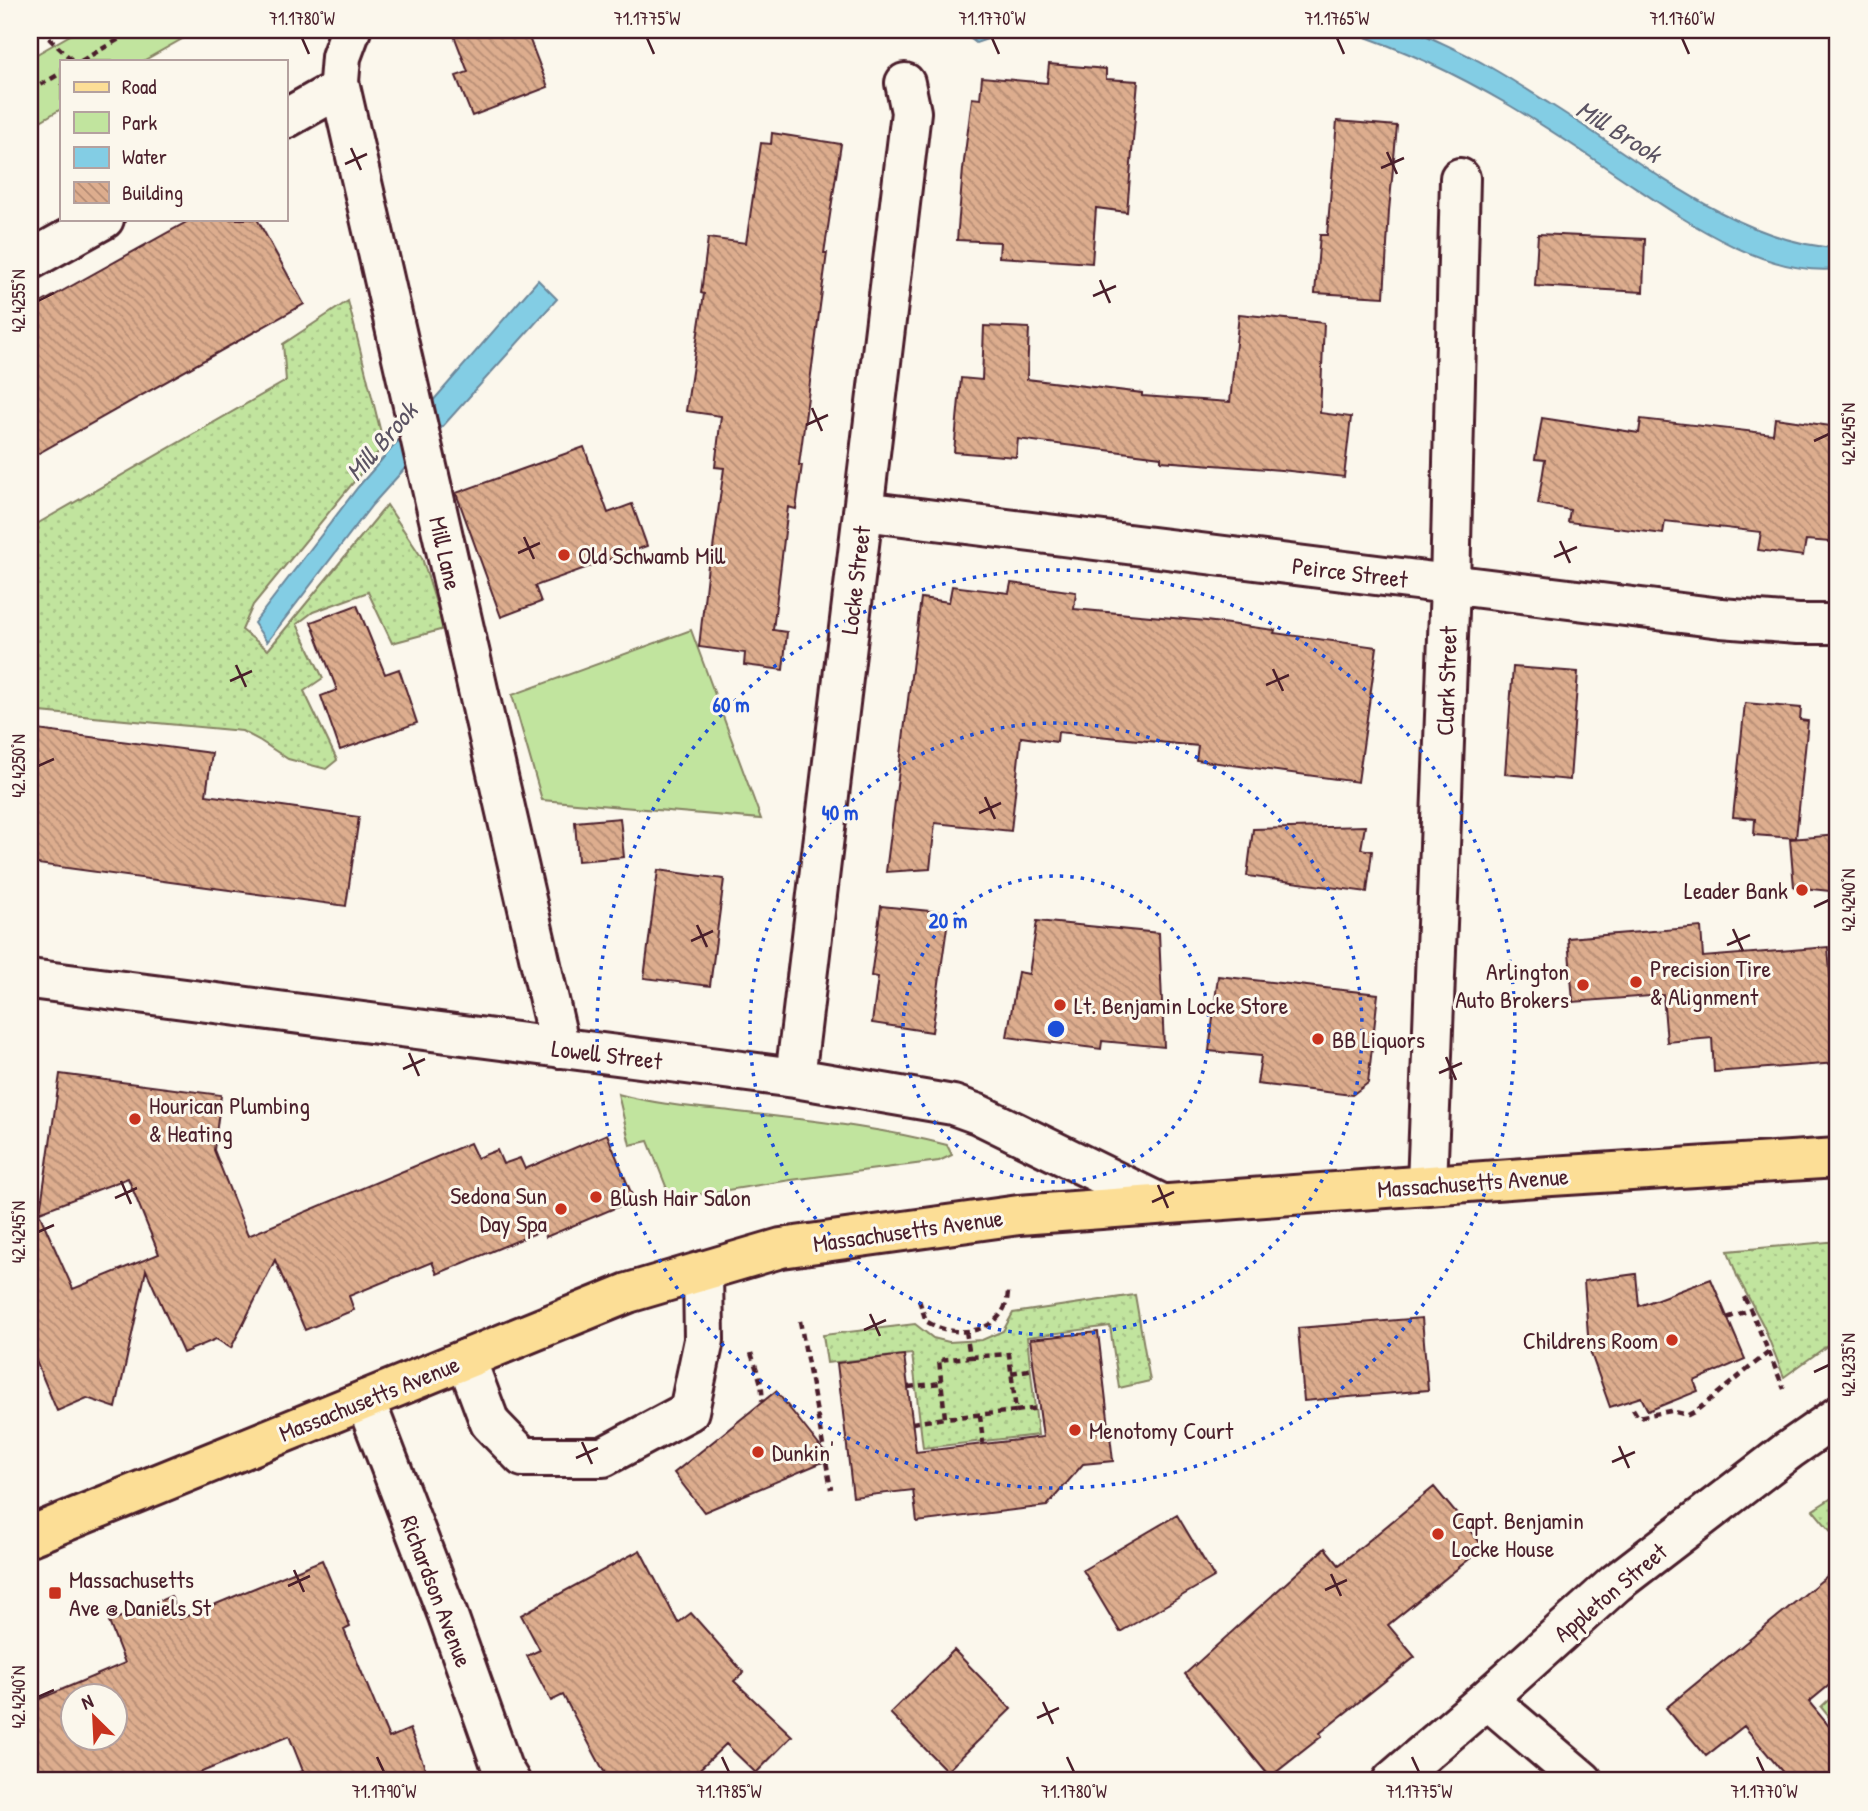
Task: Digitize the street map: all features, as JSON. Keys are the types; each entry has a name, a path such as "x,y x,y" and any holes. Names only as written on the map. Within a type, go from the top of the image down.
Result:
{"main road":[{"name":"Massachusetts Avenue","path":"30,1536 628,1293 780,1248 1018,1215 1838,1158"}],"street":[{"path":"287,117 344,58"},
{"name":"Mill Lane","path":"344,58 405,372 560,1048"},
{"name":"Locke Street","path":"795,1078 911,112 905,82"},
{"name":"Clark Street","path":"1427,1185 1450,585 1460,178"},
{"path":"30,260 102,220"},
{"name":"Peirce Street","path":"863,511 1721,618 1838,624"},
{"name":"Lowell Street","path":"30,979 795,1078 953,1105 978,1114 1162,1204"},
{"path":"466,1359 490,1423 523,1457 603,1457 689,1411 704,1340 703,1271"},
{"name":"Richardson Avenue","path":"365,1400 447,1613 502,1768 510,1781"},
{"name":"Appleton Street","path":"1392,1781 1616,1583 1789,1450 1838,1416"},
{"path":"1487,1699 1583,1781"}],"path":[{"path":"40,30 73,60"},
{"path":"83,60 135,30"},
{"path":"30,91 60,74"},
{"path":"919,1300 926,1321 934,1326 959,1332 998,1320 1008,1301 1008,1290"},
{"path":"1744,1297 1784,1389"},
{"path":"1727,1318 1750,1310"},
{"path":"800,1321 831,1489"},
{"path":"967,1331 970,1357"},
{"path":"751,1352 761,1381 762,1402"},
{"path":"1633,1409 1638,1417 1671,1411 1688,1415 1696,1412 1769,1352"},
{"path":"945,1418 939,1360 1009,1354 1016,1411"},
{"path":"1011,1373 1034,1369"},
{"path":"908,1387 941,1383"},
{"path":"912,1423 1039,1408"},
{"path":"980,1415 983,1443"}],"green space":[{"path":"79,30 198,30 145,60 60,60 60,110 30,127 30,58"},
{"path":"348,301 384,445 253,605 242,630 268,650 387,505 422,558 444,629 392,643 368,592 313,612 297,624 323,678 304,691 337,760 326,769 288,759 242,731 30,711 30,582 35,525 286,381 283,344"},
{"path":"691,630 761,819 542,800 512,695"},
{"path":"618,1094 674,1105 866,1128 947,1145 952,1155 939,1161 671,1199 648,1141 630,1145"},
{"path":"1838,1241 1838,1338 1784,1377 1728,1251"},
{"path":"1135,1295 1150,1381 1119,1388 1110,1326 1027,1337 1038,1435 923,1448 912,1354 827,1363 823,1335 915,1324 933,1338 949,1342 982,1340 1003,1331 1013,1313"},
{"path":"1838,1494 1838,1540 1813,1510"},
{"path":"1838,1691 1838,1728 1821,1707"}],"water":[{"path":"969,30 1014,30 976,43 967,36"},
{"path":"1345,30 1411,30 1461,52 1510,79 1651,171 1725,214 1762,231 1800,243 1838,248 1838,269 1809,269 1750,254 1694,225 1489,93 1409,54"},
{"path":"538,280 557,299 372,505 267,642 254,623 358,487"}],"building":[{"path":"452,30 526,30 548,87 472,116 456,76 468,72"},
{"path":"1049,64 1106,69 1106,79 1138,81 1127,212 1096,208 1092,263 999,257 1000,242 957,240 972,98 980,99 982,77 1047,83"},
{"path":"1337,121 1397,126 1384,297 1315,293 1320,235 1327,235"},
{"path":"772,133 841,144 824,253 827,253 799,465 802,465 796,509 788,507 773,630 787,632 783,670 744,665 745,653 699,647 709,556 712,556 724,468 715,467 721,416 686,411 704,294 701,293 708,238 746,243 761,143 771,144"},
{"path":"190,220 258,220 304,304 30,458 30,309"},
{"path":"1538,234 1645,239 1643,292 1535,286"},
{"path":"1239,314 1324,323 1320,413 1351,417 1344,477 1161,461 1161,457 1018,439 1016,457 954,452 961,378 982,380 984,326 1029,328 1027,379 1142,393 1142,396 1230,402"},
{"path":"1542,418 1639,433 1641,419 1773,434 1775,418 1838,427 1838,510 1834,510 1830,542 1806,540 1803,556 1758,550 1761,532 1665,521 1663,534 1568,522 1570,510 1538,504 1545,460 1535,459"},
{"name":"Old Schwamb Mill","path":"584,447 608,513 632,504 647,546 535,586 541,602 501,617 456,493"},
{"path":"1011,583 1076,592 1074,609 1206,621 1377,647 1358,782 1196,760 1198,746 1058,732 1057,742 1021,737 1011,831 935,823 930,869 886,872 921,598 949,602 952,586 1009,593"},
{"path":"357,605 385,674 399,669 417,723 340,750 321,696 337,690 311,622"},
{"path":"1513,667 1578,672 1570,780 1505,774"},
{"path":"1745,703 1801,708 1800,720 1808,721 1796,838 1754,835 1755,819 1733,817"},
{"path":"30,729 212,753 206,795 359,817 346,906 30,863"},
{"path":"620,818 624,857 578,861 575,822"},
{"path":"1365,826 1361,849 1372,851 1367,892 1247,876 1253,829"},
{"name":"Leader Bank","path":"1838,835 1838,892 1794,887 1790,839"},
{"path":"658,870 724,879 710,986 644,978"},
{"path":"881,906 949,913 932,1032 872,1023 878,977 871,976"},
{"name":"Lt. Benjamin Locke Store","path":"1037,921 1159,933 1164,1047 1102,1041 1101,1049 1007,1037 1018,972 1029,974"},
{"path":"1701,927 1703,957 1828,947 1837,1063 1714,1072 1712,1038 1667,1042 1663,995 1573,1002 1568,938"},
{"name":"BB Liquors","path":"1218,976 1378,994 1368,1083 1352,1095 1257,1084 1261,1056 1209,1051"},
{"path":"60,1074 221,1095 214,1150 248,1236 470,1143 477,1158 497,1150 503,1164 520,1158 525,1169 607,1134 634,1200 546,1237 543,1230 437,1274 432,1262 349,1296 354,1310 305,1330 275,1260 231,1348 216,1339 183,1353 146,1270 116,1408 87,1398 57,1411 30,1347 30,1193 73,1289 159,1254 128,1178 40,1212"},
{"name":"Childrens Room","path":"1636,1274 1639,1306 1711,1279 1745,1359 1694,1381 1698,1391 1648,1411 1641,1397 1610,1407 1589,1348 1584,1281"},
{"path":"1422,1318 1428,1390 1304,1401 1298,1328"},
{"name":"Menotomy Court","path":"1098,1332 1113,1461 1083,1464 1047,1506 917,1522 913,1490 853,1497 837,1363 904,1355 916,1452 1043,1437 1030,1339"},
{"name":"Dunkin'","path":"776,1391 830,1459 704,1512 674,1473"},
{"path":"1434,1487 1484,1547 1388,1625 1415,1657 1270,1777 1185,1674 1325,1548 1339,1565"},
{"path":"1177,1515 1214,1577 1120,1632 1083,1570"},
{"path":"640,1550 678,1623 691,1613 744,1673 734,1681 792,1736 756,1773 726,1744 687,1781 609,1781 563,1695 551,1701 527,1656 540,1650 521,1615"},
{"path":"322,1560 350,1627 344,1630 389,1738 410,1729 430,1781 285,1781 284,1779 303,1771 289,1736 180,1781 30,1781 30,1703 60,1690 60,1752 130,1752 130,1682 80,1682 125,1663 109,1622 171,1596 180,1619"},
{"path":"1838,1567 1838,1678 1809,1702 1838,1737 1838,1781 1790,1781 1744,1726 1706,1756 1666,1708"},
{"path":"954,1650 1011,1709 947,1771 890,1713"}],"place":[{"name":"Old Schwamb Mill","path":"564,555"},
{"name":"Leader Bank","path":"1802,890"},
{"name":"Precision Tire & Alignment","path":"1636,982"},
{"name":"Arlington Auto Brokers","path":"1583,985"},
{"name":"Lt. Benjamin Locke Store","path":"1060,1005"},
{"name":"BB Liquors","path":"1318,1039"},
{"name":"Hourican Plumbing & Heating","path":"135,1119"},
{"name":"Blush Hair Salon","path":"596,1197"},
{"name":"Sedona Sun Day Spa","path":"561,1209"},
{"name":"Childrens Room","path":"1672,1340"},
{"name":"Menotomy Court","path":"1075,1430"},
{"name":"Dunkin'","path":"758,1452"},
{"name":"Capt. Benjamin Locke House","path":"1438,1534"},
{"name":"Massachusetts Ave @ Daniels St","path":"55,1593"}],"water label":[{"name":"Mill Brook","path":"1619,131"},
{"name":"Mill Brook","path":"381,441"}]}
